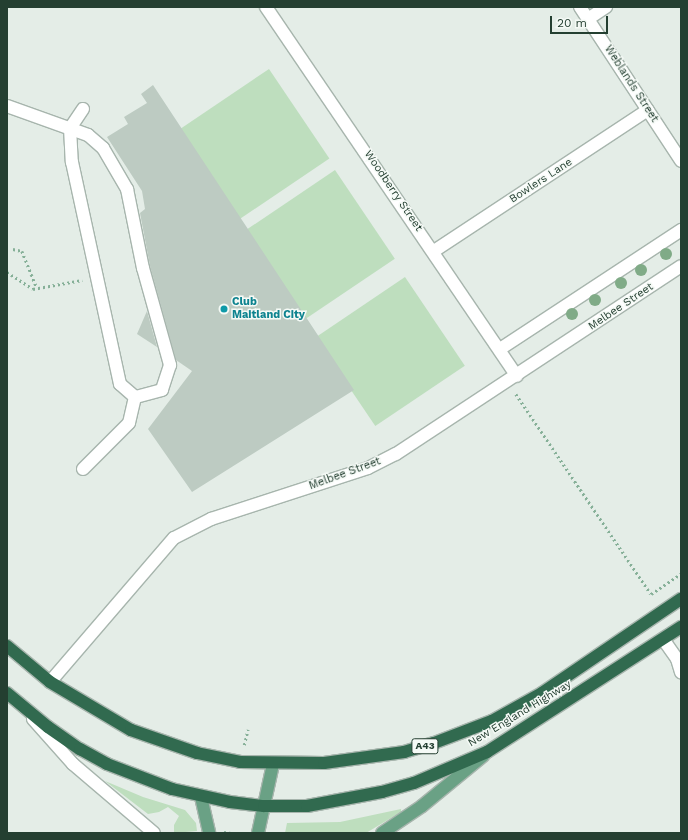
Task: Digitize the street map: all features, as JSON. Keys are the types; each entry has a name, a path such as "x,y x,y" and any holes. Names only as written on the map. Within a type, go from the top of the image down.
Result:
{"highway":[{"name":"New England Highway","path":"7,646 50,682 131,730 197,753 240,762 273,764 324,763 404,752 462,733 492,721 542,694 681,599"},
{"name":"New England Highway","path":"7,693 48,727 107,764 201,797 264,806 307,806 382,792 414,783 487,752 681,627"}],"main road":[{"path":"382,833 422,806 487,752"},
{"path":"258,833 273,764"},
{"path":"201,797 209,833"}],"street":[{"name":"Woodberry Street","path":"266,7 434,251 517,376"},
{"name":"Weblands Street","path":"580,7 681,161"},
{"path":"588,19 606,7"},
{"path":"7,106 88,135 103,148 127,188 143,268 170,365 162,390 135,398"},
{"path":"83,110 70,128 72,162 120,384 135,398"},
{"name":"Bowlers Lane","path":"434,251 648,110"},
{"path":"500,349 681,230"},
{"name":"Melbee Street","path":"50,682 174,538 210,519 382,462 517,376 681,266"},
{"path":"83,469 129,423 135,398"},
{"path":"663,639 677,659 681,672"},
{"path":"18,703 73,764 154,833"}],"path":[{"path":"13,250 22,251 37,288"},
{"path":"7,272 33,289 74,280"},
{"path":"517,376 514,390 651,594 681,574"},
{"path":"244,745 248,729"}],"green space":[{"path":"269,69 329,159 236,222 175,132"},
{"path":"335,170 395,259 303,321 243,232"},
{"path":"405,277 465,366 375,426 315,337"},
{"path":"105,781 143,797 185,810 196,823 197,831 174,833 174,825 179,816 168,807 159,812 148,814"},
{"path":"401,809 401,812 366,833 285,833 287,823 340,822"}],"building":[{"name":"Club Maitland City","path":"153,85 354,390 192,492 148,429 192,371 176,360 150,266 140,213 145,209 142,191 107,137 128,124 124,117 147,103 141,94"},
{"path":"147,311 157,347 137,334"}],"place":[{"name":"Club Maitland City","path":"224,309"}]}
